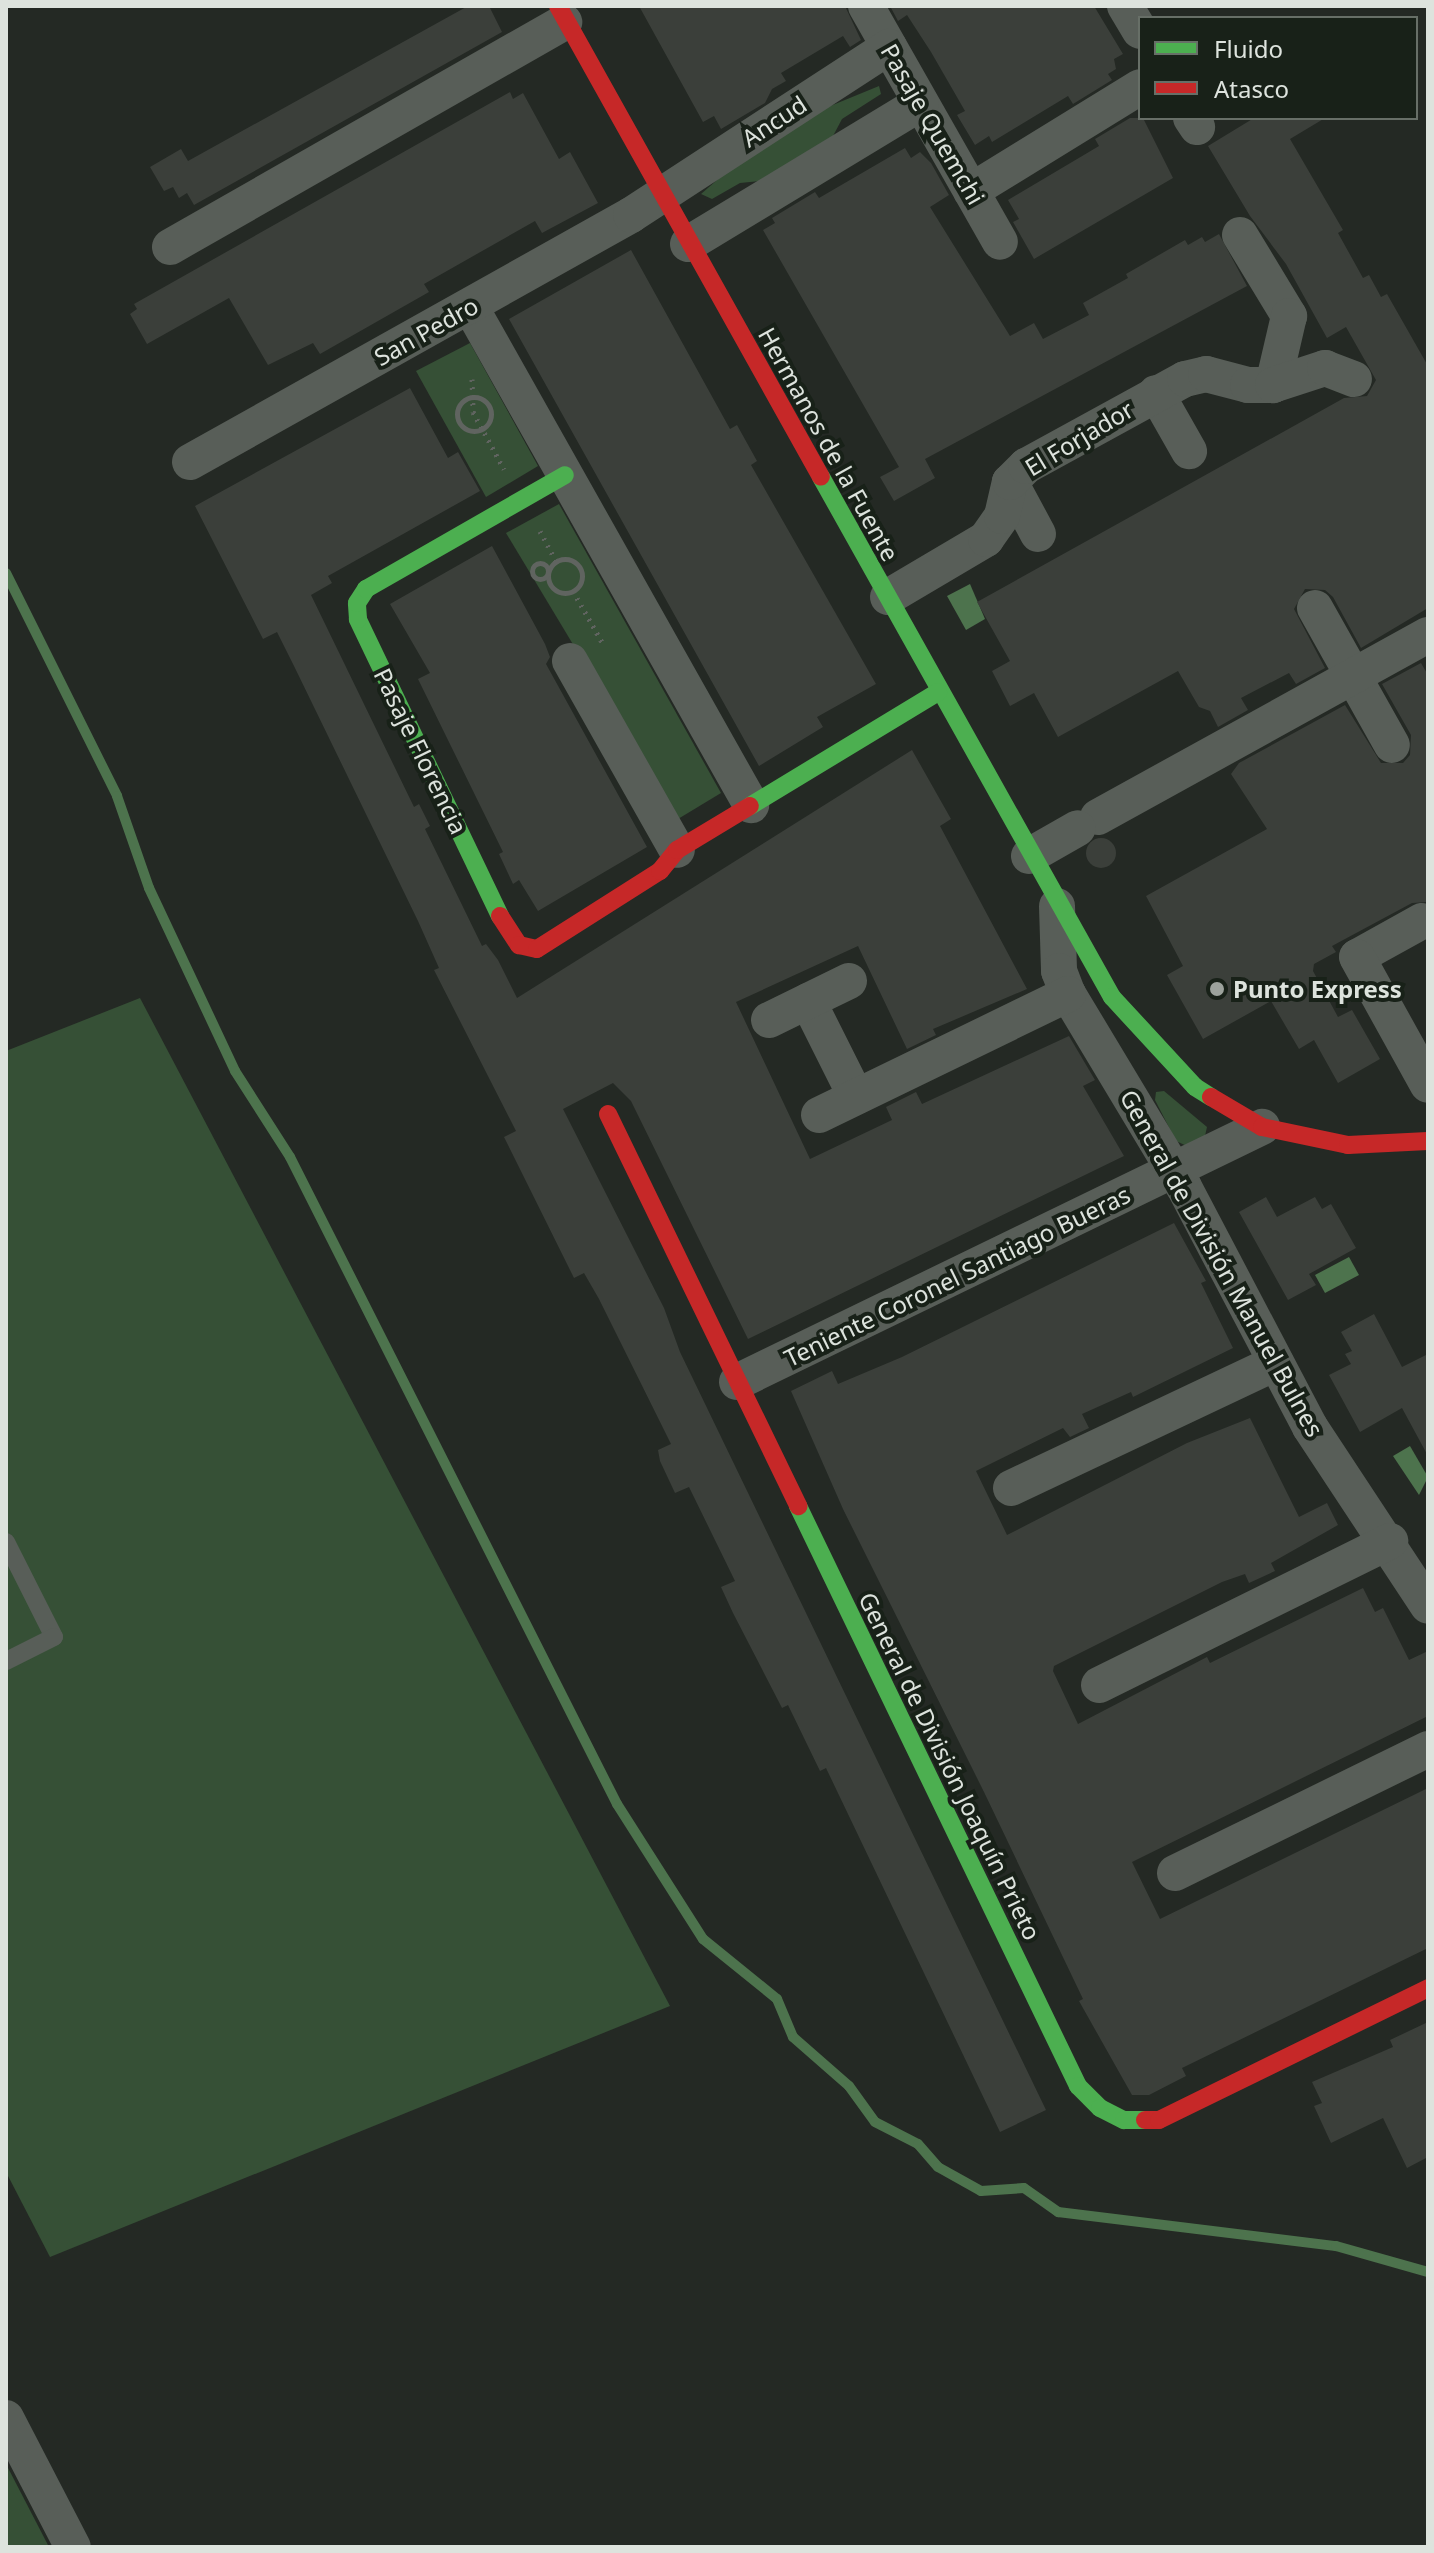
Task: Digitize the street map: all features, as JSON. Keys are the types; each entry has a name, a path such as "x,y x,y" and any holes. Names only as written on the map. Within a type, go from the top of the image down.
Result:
{"street":[{"name":"Pasaje Quemchi","path":"866,6 1000,242"},
{"path":"1125,6 1138,28"},
{"path":"170,247 561,14"},
{"name":"Hermanos de la Fuente","path":"561,14 659,195 888,597 1057,906 1112,997 1195,1087 1262,1127 1348,1145 1428,1141"},
{"name":"Ancud","path":"659,195 889,47"},
{"path":"971,191 1138,88"},
{"path":"688,244 921,103"},
{"name":"San Pedro","path":"190,462 470,306 659,195"},
{"path":"1240,235 1289,316 1273,385"},
{"path":"470,306 751,805"},
{"path":"1273,385 1325,368 1354,379"},
{"name":"El Forjador","path":"888,597 986,539 1002,516 1010,482 1026,466 1156,393 1206,374 1248,385 1273,385"},
{"path":"1156,393 1189,451"},
{"name":"Pasaje Florencia","path":"565,475 366,589 357,603 358,619 510,936 519,945 537,949 660,871 677,850 938,692"},
{"path":"1010,482 1038,534"},
{"path":"1315,608 1392,745"},
{"path":"1029,856 1428,635"},
{"path":"570,661 677,850"},
{"name":"General de División Manuel Bulnes","path":"1057,906 1059,971 1068,994 1174,1170 1276,1363 1344,1482 1390,1541 1428,1606"},
{"path":"1422,921 1357,957 1428,1085"},
{"path":"769,1020 849,981"},
{"path":"819,1115 1068,994"},
{"path":"808,1001 856,1097"},
{"name":"General de División Joaquín Prieto","path":"608,1114 1078,2086 1100,2108 1124,2120 1159,2120 1428,1988"},
{"name":"Teniente Coronel Santiago Bueras","path":"737,1382 1262,1127"},
{"path":"1011,1488 1276,1363"},
{"path":"1099,1685 1390,1541"},
{"path":"1175,1873 1428,1749"},
{"path":"6,2418 73,2547"}],"lane":[{"path":"6,1542 54,1637 6,1661"}],"path":[{"path":"474,371 469,398 457,411 458,421 466,429 482,429"},
{"path":"469,398 482,429 510,479"},
{"path":"469,398 484,401 490,410 482,429"},
{"path":"536,525 556,561"},
{"path":"556,561 577,565 578,586 558,592 548,574 556,561"}],"shaded area":[{"path":"879,86 881,94 842,119 833,136 760,181 740,183 712,199 701,194 740,160 823,109"},
{"path":"470,343 538,466 486,497 416,371"},
{"path":"559,504 721,793 678,819 506,533"},
{"path":"970,584 985,619 966,630 947,596"},
{"path":"140,998 670,2006 50,2257 6,2172 6,1051"},
{"path":"1164,1091 1207,1127 1204,1140 1191,1148 1176,1141 1155,1100 1156,1092"},
{"path":"1349,1257 1359,1275 1325,1293 1315,1275"},
{"path":"1410,1446 1428,1477 1419,1495 1393,1456"},
{"path":"6,2464 49,2547 6,2547"}],"building":[{"path":"468,6 489,6 502,32 194,205 187,193 179,198 173,187 164,191 150,167 181,149 188,161"},
{"path":"639,6 845,6 861,40 850,47 843,36 781,73 786,81 772,89 765,103 721,129 714,116 703,122"},
{"path":"890,6 1094,6 1123,54 1114,59 1116,69 1108,74 1112,80 1073,104 1068,96 992,142 989,136 975,145 957,115 965,111 931,52 907,15 898,21"},
{"path":"510,92 513,99 523,93 559,159 570,152 598,203 542,233 535,221 424,284 429,292 320,354 313,343 268,365 229,298 147,344 130,314 137,309 134,304"},
{"path":"1130,118 1144,120 1173,178 1034,259 1013,222 1019,219 1008,200 1099,146 1095,139"},
{"path":"1251,120 1322,120 1290,139 1343,230 1338,233 1363,278 1369,275 1381,297 1387,294 1428,366 1428,608 1361,648 1333,597 1325,590 1305,589 1294,609 1325,668 1296,684 1289,673 1241,698 1248,710 1218,727 1210,711 1199,707 1178,671 1058,737 1034,693 1010,706 992,671 1010,661 977,602 1344,398 1367,396 1376,380 1346,327 1327,338 1286,264 1250,216 1208,146"},
{"path":"905,148 911,158 920,152 931,163 949,195 930,207 1010,336 1034,323 1043,339 1089,315 1083,303 1185,240 1188,245 1202,237 1205,242 1219,234 1247,286 925,459 935,478 894,501 880,477 899,467 763,230 775,223 772,218 815,192 819,198"},
{"path":"631,250 730,429 737,425 757,461 751,465 876,684 817,717 823,727 759,766 509,319"},
{"path":"410,388 448,458 458,452 480,491 328,576 332,583 311,595 414,807 419,804 430,826 425,829 482,946 486,944 498,960 517,998 912,750 951,819 940,826 1027,989 933,1029 936,1035 907,1049 858,946 736,1002 810,1159 892,1120 886,1107 916,1092 922,1104 1069,1036 1095,1080 1083,1086 1124,1156 748,1339 631,1101 613,1083 563,1109 664,1308 680,1352 1046,2110 1000,2132 826,1768 820,1771 788,1705 782,1708 733,1613 721,1587 735,1581 689,1487 675,1493 658,1450 671,1444 599,1299 584,1273 574,1278 504,1137 516,1131 434,970 439,968 418,921 294,666 277,632 263,639 195,506"},
{"path":"492,546 545,644 550,657 546,664 647,847 538,911 519,880 513,884 499,854 503,852 418,679 430,673 390,604"},
{"path":"1421,663 1428,675 1428,902 1412,903 1332,946 1336,952 1314,964 1313,971 1338,1017 1352,1010 1380,1059 1338,1083 1314,1040 1299,1049 1271,1001 1203,1039 1167,975 1183,966 1146,896 1267,829 1231,774 1239,763 1345,705 1381,763 1403,763 1410,755 1411,735 1382,684"},
{"path":"1101,838 1111,843 1116,853 1111,863 1101,868 1091,863 1086,853 1091,843"},
{"path":"1266,1197 1277,1217 1315,1197 1322,1209 1331,1204 1356,1248 1309,1274 1316,1285 1288,1300 1239,1212"},
{"path":"1174,1223 1206,1281 1201,1283 1233,1348 1133,1397 1131,1392 1082,1414 1089,1428 1070,1437 1063,1428 976,1471 1007,1535 1187,1443 1250,1418 1299,1517 1327,1503 1338,1525 1271,1563 1275,1571 1249,1583 1245,1574 1222,1582 1054,1666 1053,1671 1078,1724 1207,1657 1210,1663 1363,1588 1375,1612 1383,1608 1409,1660 1428,1651 1428,1716 1132,1862 1160,1919 1428,1788 1428,1948 1182,2068 1186,2076 1149,2095 1132,2095 1079,2001 1083,1999 843,1509 791,1391 832,1371 838,1384 902,1357"},
{"path":"1374,1314 1402,1367 1428,1354 1428,1456 1402,1408 1360,1432 1329,1375 1351,1364 1345,1354 1352,1351 1341,1332"},
{"path":"1428,2022 1428,2157 1407,2168 1383,2118 1331,2143 1314,2106 1322,2103 1312,2082 1393,2047 1390,2040"}],"waterway":[{"path":"6,573 117,796 149,888 235,1071 290,1157 617,1804 703,1939 777,1999 793,2037 849,2086 875,2122 918,2144 938,2167 981,2191 1024,2188 1058,2212 1336,2246 1428,2272"}],"traffic: fast":[{"path":"500,916 358,619 357,603 366,589 565,475"},
{"path":"821,477 1112,997 1195,1087 1211,1097"},
{"path":"750,806 938,692"},
{"path":"798,1506 1078,2086 1100,2108 1124,2120 1145,2120"}],"traffic: jam":[{"path":"558,6 821,477"},
{"path":"500,916 519,945 537,949 660,871 677,850 750,806"},
{"path":"1211,1097 1262,1127 1348,1145 1428,1141"},
{"path":"608,1114 798,1506"},
{"path":"1145,2120 1159,2120 1428,1988"}],"place":[{"name":"Punto Express","path":"1217,989"}]}
